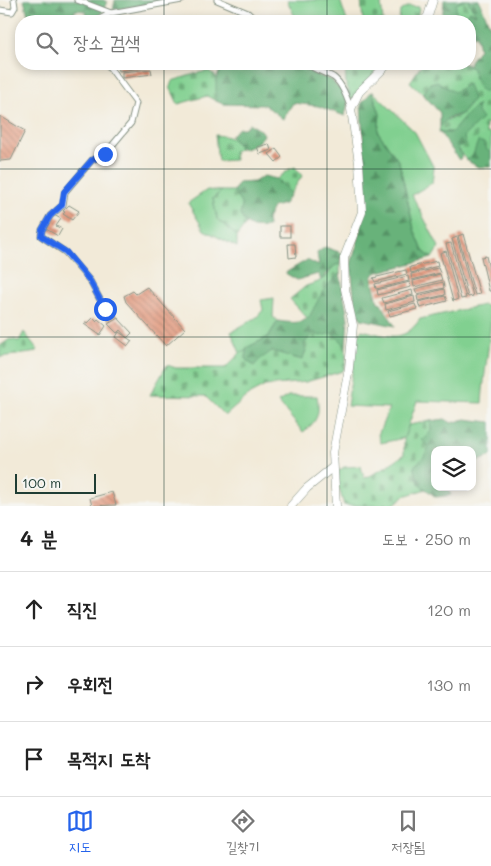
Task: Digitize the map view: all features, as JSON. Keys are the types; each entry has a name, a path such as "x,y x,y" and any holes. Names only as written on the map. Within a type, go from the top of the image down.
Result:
{"street":[{"path":"0,10 12,12 15,7 14,0"},
{"path":"77,0 111,14 182,0"},
{"path":"216,0 249,15"},
{"path":"428,15 433,0"},
{"path":"105,309 90,281 66,252 41,236 42,230 50,216 62,205 64,192 92,160 105,154 131,123 136,103 111,70"},
{"path":"316,70 334,78 344,92 351,109 359,163 362,212 344,258 345,289 353,325 349,368 333,454 332,467 336,506"},
{"path":"351,109 359,92 382,70"},
{"path":"291,506 307,488 332,467"}],"green space":[{"path":"24,0 103,0 107,2 101,15 86,15 86,11 75,10 75,15 28,15"},
{"path":"115,0 169,0 113,10"},
{"path":"287,0 340,0 345,15 294,15"},
{"path":"361,0 385,0 381,3 382,15 362,15"},
{"path":"444,0 467,0 456,15 448,15 443,11"},
{"path":"467,0 479,0 491,28 491,90 485,93 479,89 473,70 476,70 476,53 479,49 476,35 476,15 465,15 470,11 475,14"},
{"path":"467,0 476,14 470,11 465,15 456,15 456,4"},
{"path":"408,6 419,7 418,15 400,15 400,11"},
{"path":"221,70 309,70 314,74 332,80 337,87 350,93 345,116 318,106 293,103 283,119 265,105 223,104 216,101 215,90"},
{"path":"345,70 375,70 354,99 349,99 350,93 346,85"},
{"path":"418,70 473,70 479,89 485,92 491,90 491,124 486,123 486,133 491,134 491,153 486,149 484,143 478,141 473,155 466,160 458,148 465,143 464,136 482,119 477,112 478,105 468,113 452,132 439,131 444,122 462,114 473,99 468,84 454,92 437,81 430,83 423,94 410,82"},
{"path":"209,71 216,76 216,101 207,96 178,104 170,87 172,81"},
{"path":"437,81 447,88 469,83 473,99 461,114 448,118 440,127 440,113 423,94 430,83"},
{"path":"372,91 415,132 434,168 432,183 412,195 439,247 432,258 423,251 414,229 399,162 378,132 380,114"},
{"path":"372,91 380,114 378,132 399,162 414,229 423,251 432,258 375,273 372,278 378,302 381,303 395,326 361,319 355,307 351,264 361,231 366,190 361,104"},
{"path":"478,104 483,119 464,136 465,143 458,148 462,156 459,160 439,131 452,132"},
{"path":"250,124 262,131 264,135 254,145 240,149 230,136 239,128 244,128"},
{"path":"215,135 227,137 235,142 240,149 234,151 235,160 218,161"},
{"path":"478,141 484,143 486,149 491,153 491,167 478,167 466,160 473,154"},
{"path":"295,167 302,176 291,193 277,179"},
{"path":"264,176 277,179 291,193 284,204 273,207 267,219 268,227 252,227 240,215 242,206 234,191 238,183 254,182"},
{"path":"207,190 222,191 213,198 217,219 237,236 237,247 204,230 188,203"},
{"path":"222,191 234,191 242,206 240,215 246,224 237,236 217,219 213,198"},
{"path":"325,247 342,253 340,264 334,266 321,280 318,274 297,280 285,273 307,260 319,266 317,253"},
{"path":"340,264 340,273 324,289 308,319 290,299 306,286 318,282 327,276 334,266"},
{"path":"340,273 348,319 346,346 333,333 306,351 302,360 272,351 254,366 246,360 246,348 268,337 278,321 298,322 308,317 323,290"},
{"path":"274,298 273,317 278,321 268,337 240,353 231,332 257,317 263,310 261,300"},
{"path":"483,305 491,307 482,403 417,401 404,438 381,443 378,435 389,408 347,406 358,335 362,330 387,336 401,335 414,327 420,319"},
{"path":"24,332 38,350 32,353 0,357 0,346 10,339 19,341"},
{"path":"314,332 320,336 333,333 346,346 346,364 343,371 306,382 265,386 250,394 225,416 205,396 150,395 167,365 176,368 225,368 240,353 246,351 246,360 254,366 272,351 302,360 306,351 304,344"},
{"path":"288,396 317,396 317,417 303,432 278,402"},
{"path":"445,419 452,423 465,419 491,422 491,456 477,462 476,446 431,446 431,491 449,491 451,495 436,497 419,484 414,466 423,458 421,440 431,431 430,421"},
{"path":"430,421 431,431 422,440 429,447 423,458 414,466 419,484 426,489 404,496 392,506 344,505 339,488 338,471 344,467 361,466 364,478 372,475 404,455 404,438 409,425"}],"building":[{"path":"151,70 152,74 122,78 122,72"},
{"path":"0,116 25,131 11,160 0,161"},
{"path":"269,144 271,150 260,154 257,147"},
{"path":"276,149 282,157 276,162 269,154"},
{"path":"69,205 79,211 72,220 63,214 65,212 63,211"},
{"path":"54,215 61,219 56,226 62,229 58,236 46,229"},
{"path":"280,226 290,226 290,237 280,237"},
{"path":"463,234 480,294 475,295 458,236"},
{"path":"457,237 473,296 468,297 452,239"},
{"path":"451,243 466,298 461,299 446,244"},
{"path":"288,244 295,244 296,257 289,258"},
{"path":"446,251 458,299 453,301 440,253"},
{"path":"486,256 491,278 491,291 489,291 481,257"},
{"path":"437,261 438,266 411,273 410,267"},
{"path":"438,268 440,273 412,280 411,274"},
{"path":"406,270 407,274 375,282 373,278"},
{"path":"440,274 442,280 414,287 413,281"},
{"path":"408,276 409,281 376,289 375,284"},
{"path":"410,282 411,287 378,295 377,290"},
{"path":"443,282 444,288 417,294 415,289"},
{"path":"147,287 185,329 166,346 126,302 124,296 133,291 136,294"},
{"path":"444,289 445,295 418,301 417,296"},
{"path":"412,290 413,295 384,303 382,298"},
{"path":"414,296 415,302 386,310 385,304"},
{"path":"445,296 447,301 420,308 418,302"},
{"path":"415,304 417,309 390,316 388,311"},
{"path":"113,308 117,317 109,322 104,314"},
{"path":"93,318 96,321 98,319 106,326 100,335 84,324"},
{"path":"118,318 132,333 127,338 120,330 117,333 108,324"},
{"path":"119,332 132,341 128,346 116,337"},
{"path":"112,492 116,505 92,506 90,498"}],"route":[{"path":"105,154 92,160 64,192 62,205 50,216 42,230 41,236 66,252 90,281 105,309"}]}
